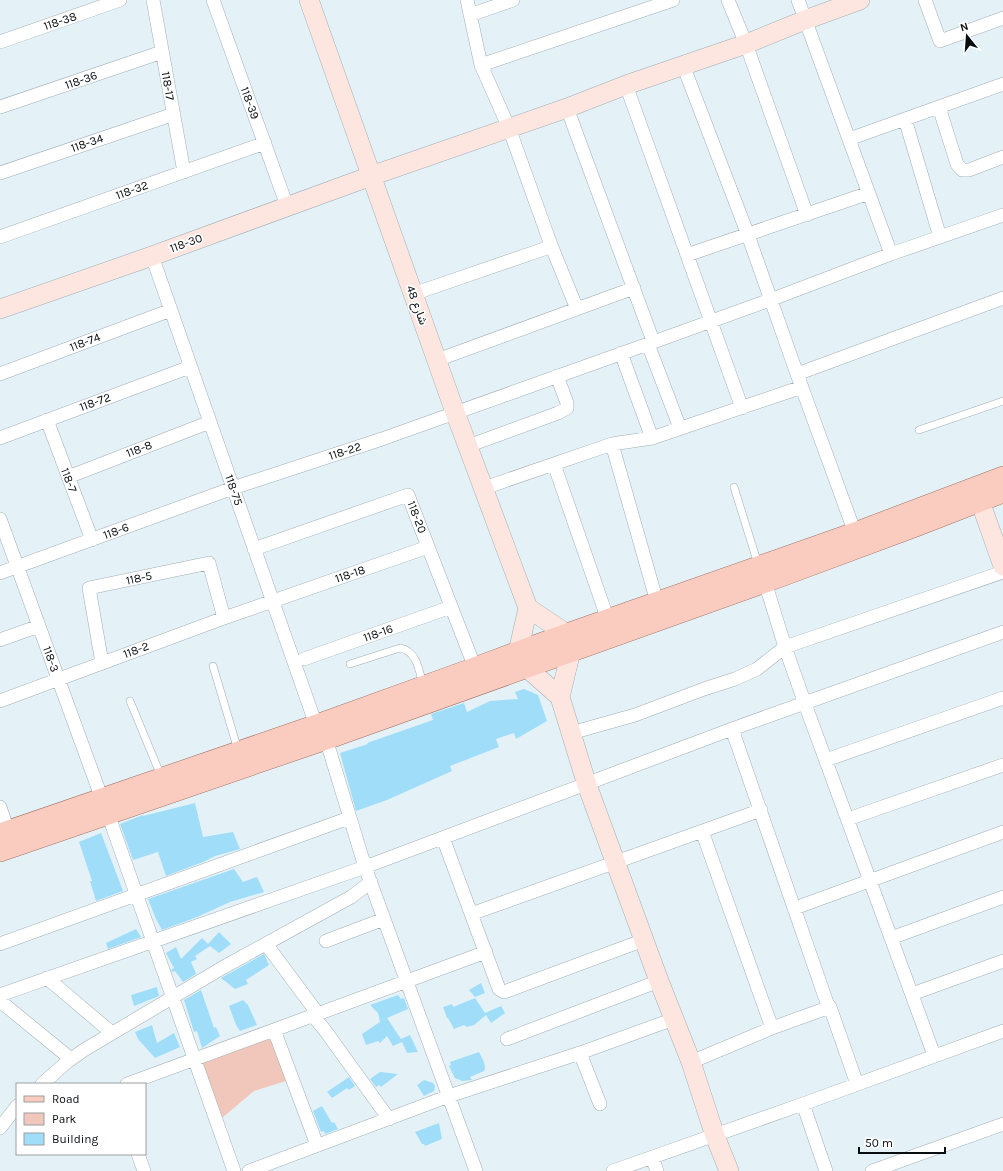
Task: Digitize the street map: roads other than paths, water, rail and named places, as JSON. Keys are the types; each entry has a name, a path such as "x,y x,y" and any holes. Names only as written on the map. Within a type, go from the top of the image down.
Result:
{"main road":[{"path":"569,642 608,620 658,602 762,574 855,533 1003,477"},
{"path":"4,832 105,806 321,732 762,574 916,526 1003,492"},
{"path":"0,851 105,806 162,778 238,752 321,732 423,687 475,668 522,659"}],"street":[{"name":"118-38","path":"0,42 120,0"},
{"name":"118-17","path":"153,0 184,172"},
{"name":"118-39","path":"213,0 287,206"},
{"name":"شارع 48","path":"309,0 455,412 528,608"},
{"path":"467,0 481,66 509,128 551,245 577,309"},
{"path":"470,15 513,0"},
{"path":"481,66 673,0"},
{"path":"728,0 746,44 807,215"},
{"path":"798,0 891,254"},
{"name":"118-30","path":"0,309 152,256 371,176 567,108 626,85 746,44 860,0"},
{"path":"925,0 940,41 1003,18"},
{"name":"118-36","path":"0,107 162,52"},
{"path":"683,65 748,236 855,533"},
{"path":"849,139 1003,84"},
{"path":"626,85 742,408"},
{"path":"939,107 956,164 962,170 969,170 1003,157"},
{"path":"567,108 634,288 650,343 680,428"},
{"name":"118-34","path":"0,173 174,114"},
{"path":"905,119 940,237"},
{"name":"118-32","path":"0,237 265,143"},
{"path":"687,256 869,193"},
{"name":"118-22","path":"233,488 382,439 770,300 891,254 1003,215"},
{"path":"413,294 544,249 551,245"},
{"name":"118-75","path":"152,256 272,601 321,732 365,867 476,1171"},
{"path":"437,360 634,288"},
{"path":"797,374 1003,298"},
{"name":"118-74","path":"0,374 171,310"},
{"path":"621,353 652,438"},
{"name":"118-72","path":"0,438 190,367"},
{"path":"468,446 558,413 567,408 567,403 557,376"},
{"path":"484,488 612,444 652,438 802,387"},
{"name":"118-7","path":"47,420 92,540"},
{"name":"118-8","path":"68,477 210,422"},
{"path":"612,444 658,602"},
{"path":"554,464 608,620"},
{"name":"118-6","path":"0,573 233,488"},
{"name":"118-20","path":"254,549 408,495 475,668"},
{"path":"980,501 1003,566"},
{"name":"118-3","path":"0,520 105,806 234,1171"},
{"name":"118-18","path":"272,601 428,547"},
{"name":"118-5","path":"102,663 89,588 209,563 224,618"},
{"path":"571,733 635,715 735,679 757,669 785,647 1003,572"},
{"path":"762,574 805,704 934,1055"},
{"name":"118-2","path":"0,701 272,601"},
{"name":"118-16","path":"304,659 451,607"},
{"path":"528,608 569,642 560,697 586,785 659,981 691,1062 715,1136 729,1171"},
{"path":"528,608 522,659 560,697"},
{"path":"0,640 39,626"},
{"path":"0,995 365,867 732,729 1003,632"},
{"path":"826,760 1003,698"},
{"path":"732,729 827,1003 830,1007 857,1084"},
{"path":"848,820 1003,765"},
{"path":"0,807 4,832"},
{"path":"472,914 761,810"},
{"path":"0,944 349,818"},
{"path":"702,831 772,1028"},
{"path":"795,908 1003,832"},
{"path":"443,838 499,989 504,992 644,940"},
{"path":"43,1083 71,1059 112,1033 351,897 371,882"},
{"path":"891,938 1003,897"},
{"path":"326,941 384,919"},
{"path":"266,944 324,1029 389,1119"},
{"path":"130,1083 486,952"},
{"path":"912,994 1003,961"},
{"path":"46,978 112,1033"},
{"path":"507,1039 659,981"},
{"path":"0,1001 71,1059"},
{"path":"691,1062 772,1028 830,1007"},
{"path":"249,1171 449,1096 580,1053 674,1019"},
{"path":"274,1030 317,1145"},
{"path":"613,1171 715,1136 1003,1031"},
{"path":"580,1053 600,1104"},
{"path":"803,1104 826,1171"},
{"path":"0,1129 16,1107"},
{"path":"0,1129 16,1124"},
{"path":"872,1171 1003,1124"},
{"path":"138,1155 144,1171"},
{"path":"652,1157 657,1171"}],"lane":[{"path":"919,430 1003,401"},
{"path":"734,487 762,574"},
{"path":"350,664 400,648 406,649 412,654 417,663 423,687"},
{"path":"213,666 238,752"},
{"path":"130,701 162,778"}]}
